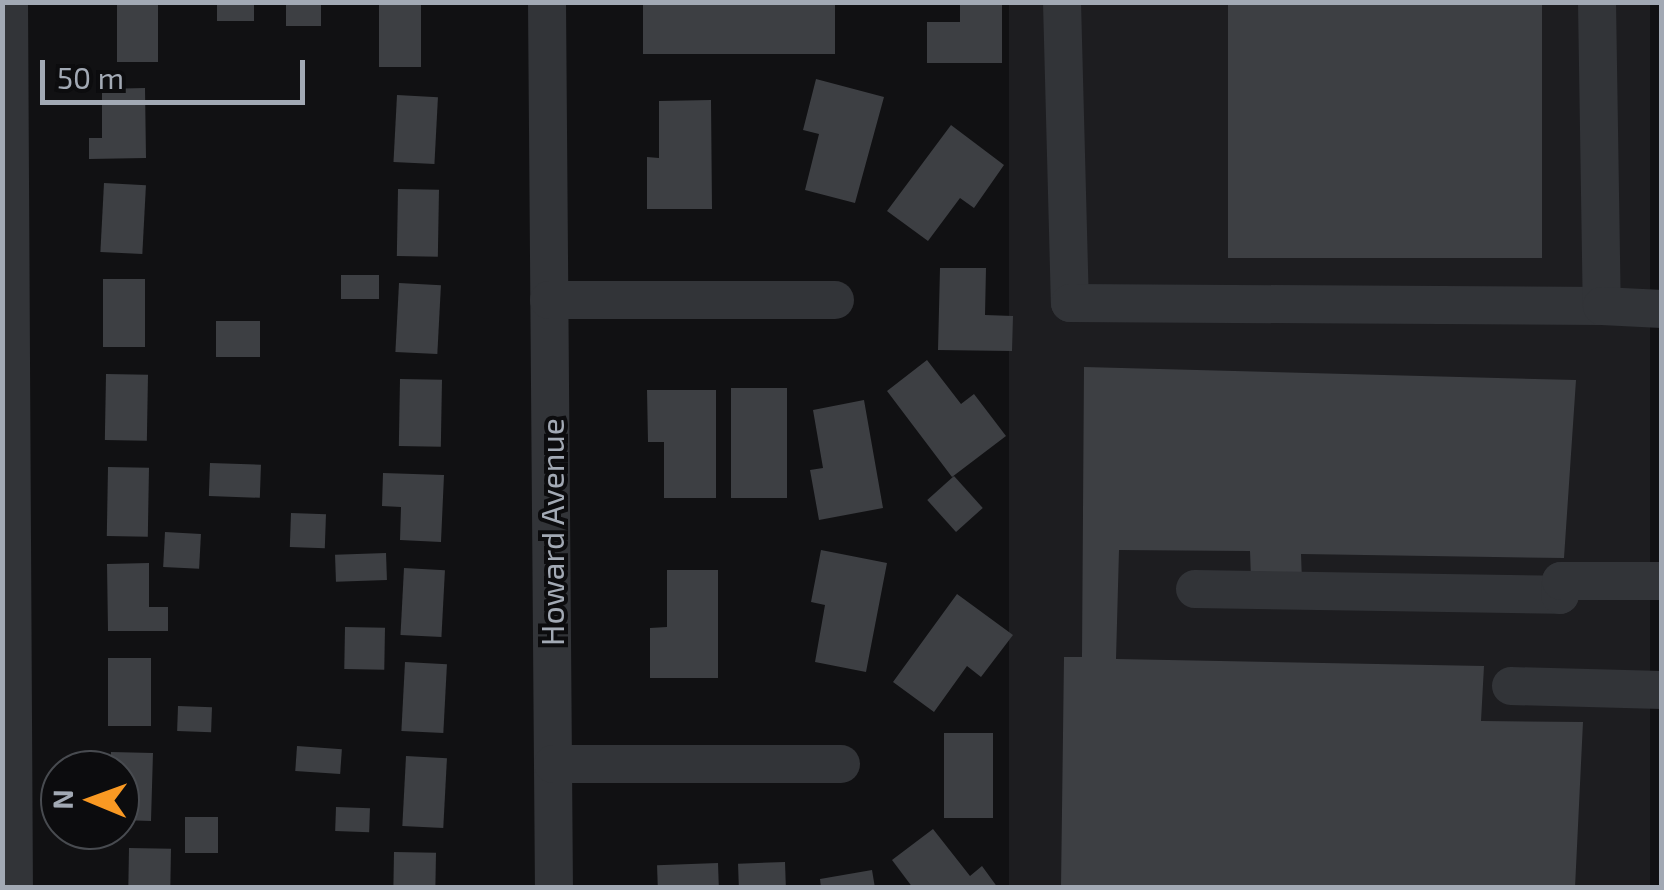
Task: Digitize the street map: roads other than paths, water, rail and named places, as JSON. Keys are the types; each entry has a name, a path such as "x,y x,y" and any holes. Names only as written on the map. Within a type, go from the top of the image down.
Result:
{"street":[{"path":"9,2 14,888"},
{"name":"Howard Avenue","path":"547,2 554,888"},
{"path":"1062,2 1070,303 1662,309"},
{"path":"1597,2 1602,306"},
{"path":"549,300 835,300"},
{"path":"1195,589 1560,596 1561,581 1662,581"},
{"path":"1511,686 1662,690"},
{"path":"553,764 841,764"}]}
